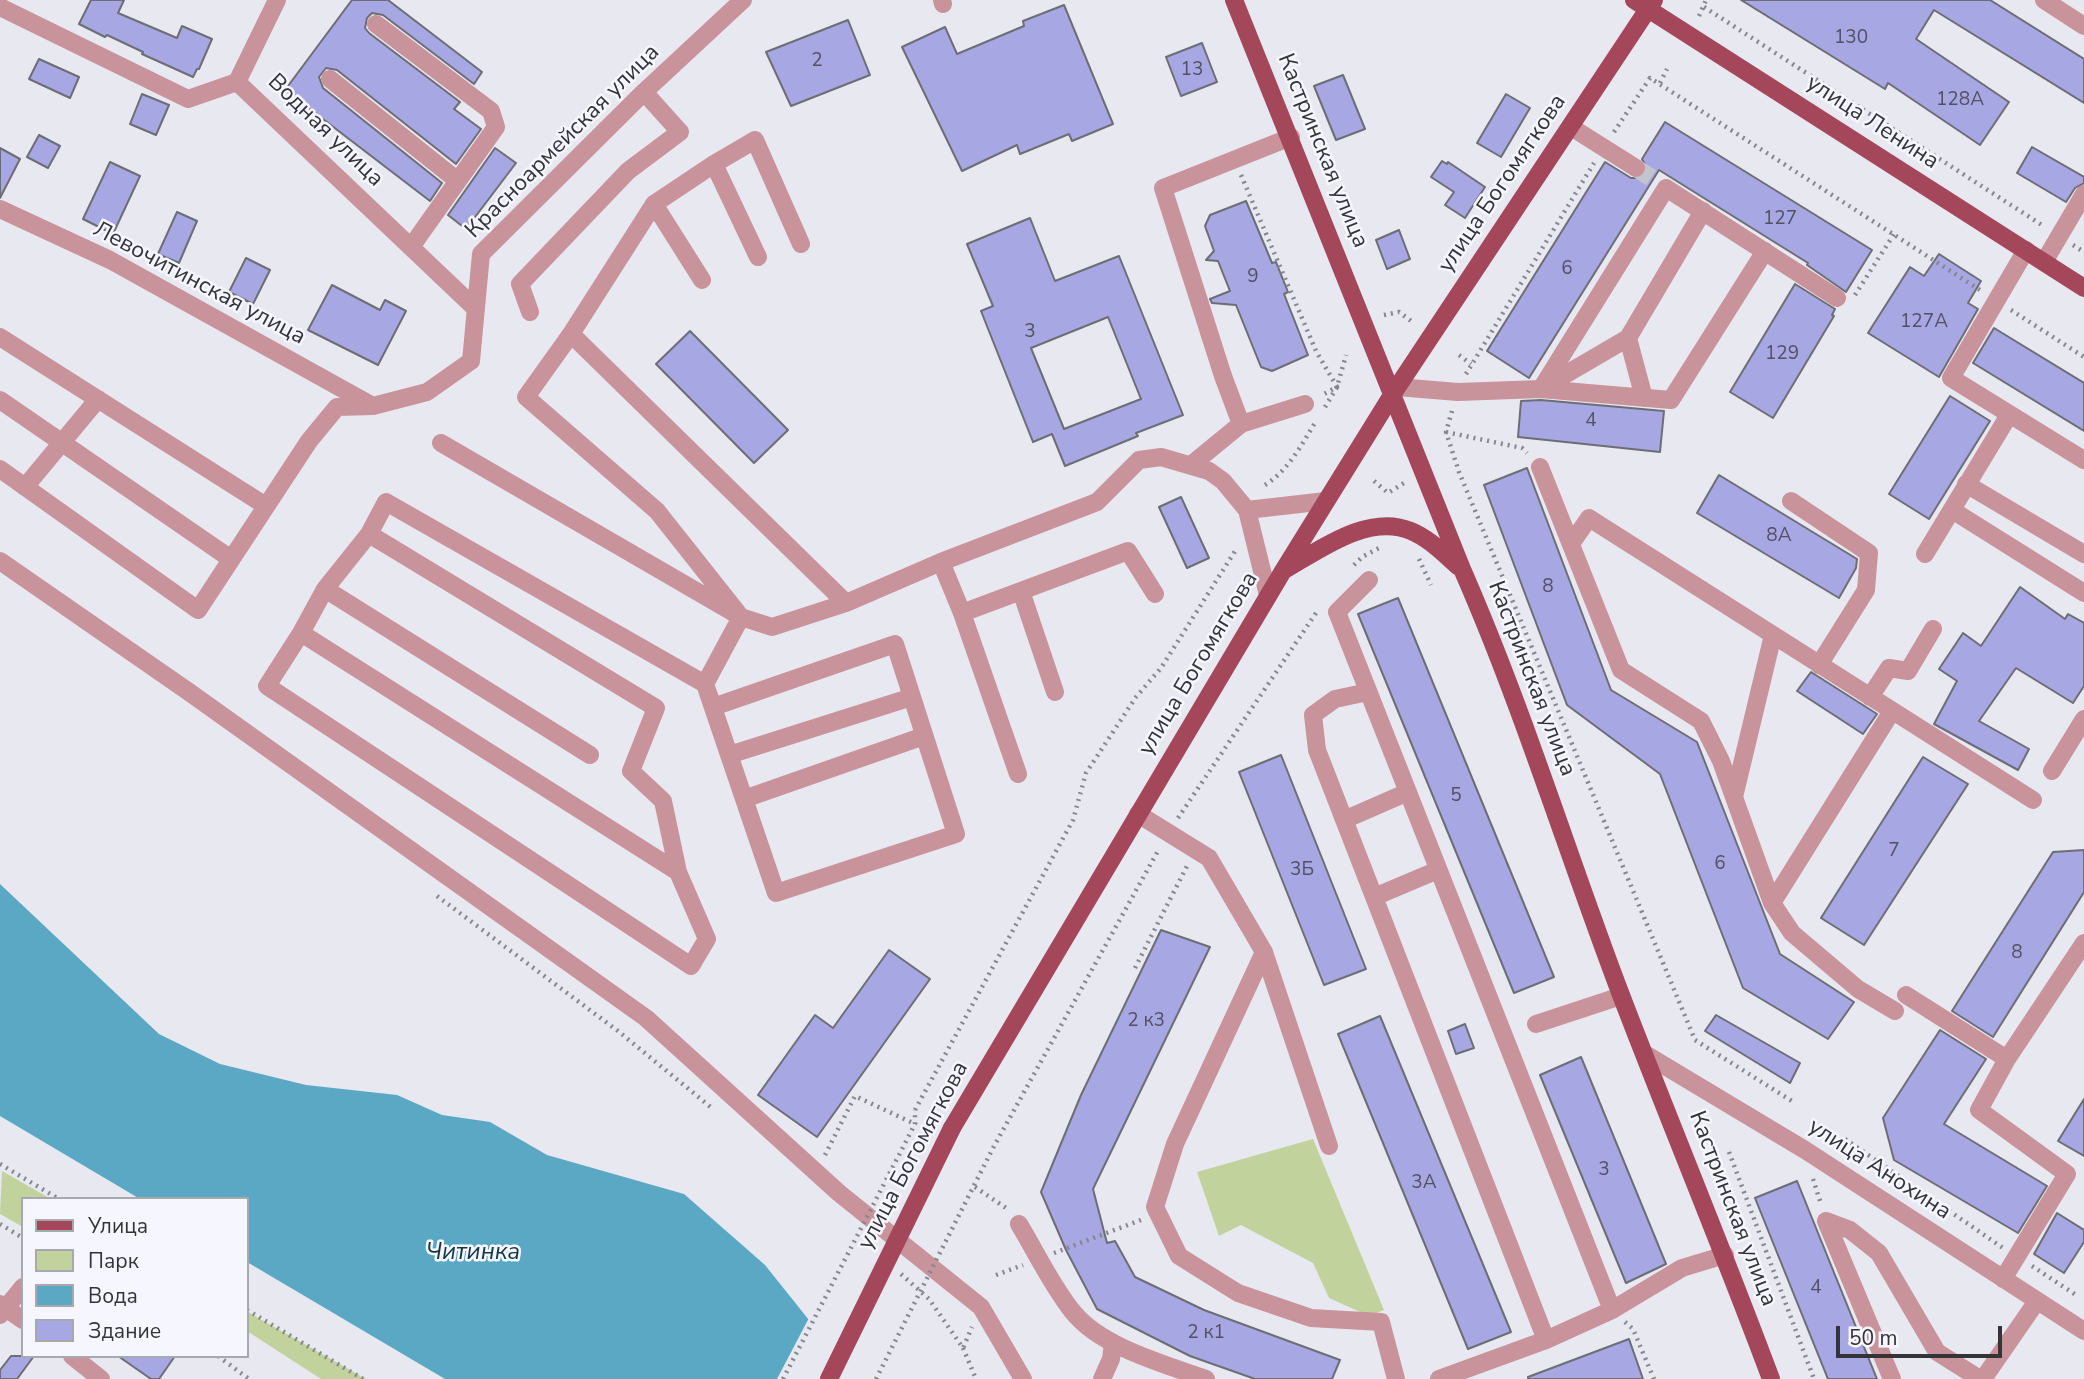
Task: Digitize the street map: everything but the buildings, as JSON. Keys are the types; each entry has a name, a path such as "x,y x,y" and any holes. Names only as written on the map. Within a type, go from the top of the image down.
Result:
{"main road":[{"name":"Кастринская улица","path":"1234,0 1395,391 1462,569 1493,639 1621,996 1725,1255 1771,1379"},
{"name":"улица Богомягкова","path":"829,1379 952,1128 1268,595 1395,391 1571,127 1646,3"},
{"name":"улица Ленина","path":"1646,3 2084,288"},
{"path":"1283,571 1360,530 1391,527 1409,530 1429,541 1462,569"}],"street":[{"path":"237,82 277,0"},
{"name":"Красноармейская улица","path":"266,506 309,441 337,408 373,406 427,392 471,361 481,254 644,92 743,0"},
{"path":"2044,0 2084,26"},
{"name":"Водная улица","path":"0,7 188,99 237,82 476,309"},
{"path":"376,24 491,111 496,127 411,247"},
{"path":"330,79 458,181"},
{"path":"530,312 520,284 628,171 680,132 644,92"},
{"path":"1571,127 1636,168"},
{"path":"1241,424 1163,187 1291,137"},
{"path":"741,617 657,511 526,397 571,334 654,204 755,140 801,244"},
{"path":"714,164 758,257"},
{"path":"1541,389 1660,184 1837,298"},
{"path":"2044,262 2084,194"},
{"path":"654,204 702,280"},
{"name":"Левочитинская улица","path":"0,209 110,260 373,406"},
{"path":"1541,389 1628,338 1703,211"},
{"path":"2026,250 1951,378 2084,460"},
{"path":"1395,391 1541,389 1671,400 1765,251"},
{"path":"571,334 846,603"},
{"path":"0,337 266,506 198,610 0,469"},
{"path":"1628,338 1644,398"},
{"path":"25,487 98,399"},
{"path":"0,400 231,559"},
{"path":"1191,465 1241,424 1305,404"},
{"path":"1925,554 2009,415"},
{"path":"442,443 741,617 772,627 846,603 941,562 1097,502 1139,460 1161,457 1209,471 1223,481 1247,510 1268,595"},
{"path":"1540,467 1621,670 1701,721 1721,761 1772,903 1792,933 1858,989 1895,1011"},
{"path":"1966,484 2084,554"},
{"path":"1247,510 1326,501"},
{"path":"1791,501 1869,553 1866,590 1819,665"},
{"path":"369,534 656,708 631,771 663,801 678,872 707,939 691,966 267,686 301,634 325,589 369,534 386,502 705,684 776,893 956,834 895,644 713,707"},
{"path":"1952,510 2084,593"},
{"path":"1571,544 1588,518 2033,800"},
{"path":"962,613 1128,551 1155,594"},
{"path":"0,561 201,700 646,1018 816,1172 981,1307 1023,1379"},
{"path":"941,562 962,613 1018,774"},
{"path":"1369,580 1337,612 1612,1310"},
{"path":"325,589 590,755"},
{"path":"1021,591 1055,692"},
{"path":"705,684 741,617"},
{"path":"1870,697 1889,668 1908,671 1933,629"},
{"path":"301,634 678,872"},
{"path":"1734,797 1773,635"},
{"path":"1368,692 1335,699 1312,715 1317,750 1546,1340"},
{"path":"729,755 912,697"},
{"path":"1772,903 1892,711"},
{"path":"2052,771 2084,719"},
{"path":"744,799 924,736"},
{"path":"1344,820 1408,792"},
{"path":"1138,814 1209,858 1264,952 1329,1146"},
{"path":"1374,897 1438,870"},
{"path":"2003,1279 2067,1174 1979,1110 2007,1059 2084,943"},
{"path":"1264,952 1175,1144 1155,1207 1180,1256 1238,1293 1311,1318 1381,1322 1396,1379"},
{"path":"1906,995 2007,1059"},
{"path":"1536,1024 1621,996"},
{"name":"улица Анохина","path":"1645,1054 1805,1150 2036,1301 2080,1315"},
{"path":"1016,1218 1073,1312 1091,1329 1113,1343 1180,1375 1206,1379"},
{"path":"1826,1221 1892,1379"},
{"path":"1826,1221 1850,1230 1879,1253 1937,1352 1981,1379 2036,1301"},
{"path":"1439,1379 1546,1340 1612,1310 1682,1268 1725,1255"},
{"path":"21,1289 2,1309 21,1319"},
{"path":"1102,1379 1111,1359 1113,1343"},
{"path":"75,1358 101,1379"}],"path":[{"path":"1699,16 1706,0"},
{"path":"1704,6 2084,252"},
{"path":"1660,83 1667,69"},
{"path":"1795,1104 1695,1040 1503,581 1456,461 1446,432 1458,392 1471,364 1604,147 1650,78 2084,357"},
{"path":"1234,159 1315,351 1337,387"},
{"path":"1837,298 1856,295 1895,234"},
{"path":"1384,315 1399,312 1411,321"},
{"path":"1323,410 1337,387 1346,355"},
{"path":"1459,355 1471,364"},
{"path":"1305,404 1337,387"},
{"path":"1265,485 1276,478 1296,454 1316,421"},
{"path":"1446,432 1522,448 1540,467"},
{"path":"1445,465 1456,461"},
{"path":"1374,481 1388,493 1390,503"},
{"path":"1388,493 1404,483"},
{"path":"783,1379 915,1124 915,1110 1073,820 1086,773 1136,697 1161,668 1238,547 1238,537"},
{"path":"1353,566 1362,556 1390,543"},
{"path":"1410,554 1420,560 1431,585"},
{"path":"876,1379 993,1149 1168,832 1319,608"},
{"path":"1135,968 1195,849"},
{"path":"431,892 618,1031 722,1116"},
{"path":"816,1172 855,1096 915,1124"},
{"path":"1845,1139 2007,1251"},
{"path":"1805,1150 1826,1221"},
{"path":"1729,1152 1814,1379"},
{"path":"0,1164 56,1197"},
{"path":"975,1187 1016,1218"},
{"path":"996,1275 1158,1213"},
{"path":"0,1224 21,1237"},
{"path":"856,1233 867,1243"},
{"path":"2028,1264 2080,1315"},
{"path":"898,1271 929,1299 963,1348 976,1379"},
{"path":"963,1348 981,1307"},
{"path":"1612,1310 1633,1329 1654,1379"},
{"path":"248,1311 363,1379"},
{"path":"221,1358 249,1379"}],"green space":[{"path":"1313,1139 1384,1310 1369,1316 1329,1298 1313,1263 1241,1225 1219,1236 1197,1172"},
{"path":"2,1171 48,1197 21,1197 21,1226 0,1214"},
{"path":"248,1312 366,1379 321,1379 248,1332"}],"water":[{"name":"Читинка","path":"0,884 159,1034 220,1064 306,1085 397,1095 442,1115 490,1122 547,1155 684,1194 765,1265 856,1379 445,1379 248,1263 248,1197 137,1197 0,1116"}],"pier":[{"path":"810,1316 858,1377 859,1379 777,1379"}],"tunnel":[{"path":"1636,168 1653,179"}]}
